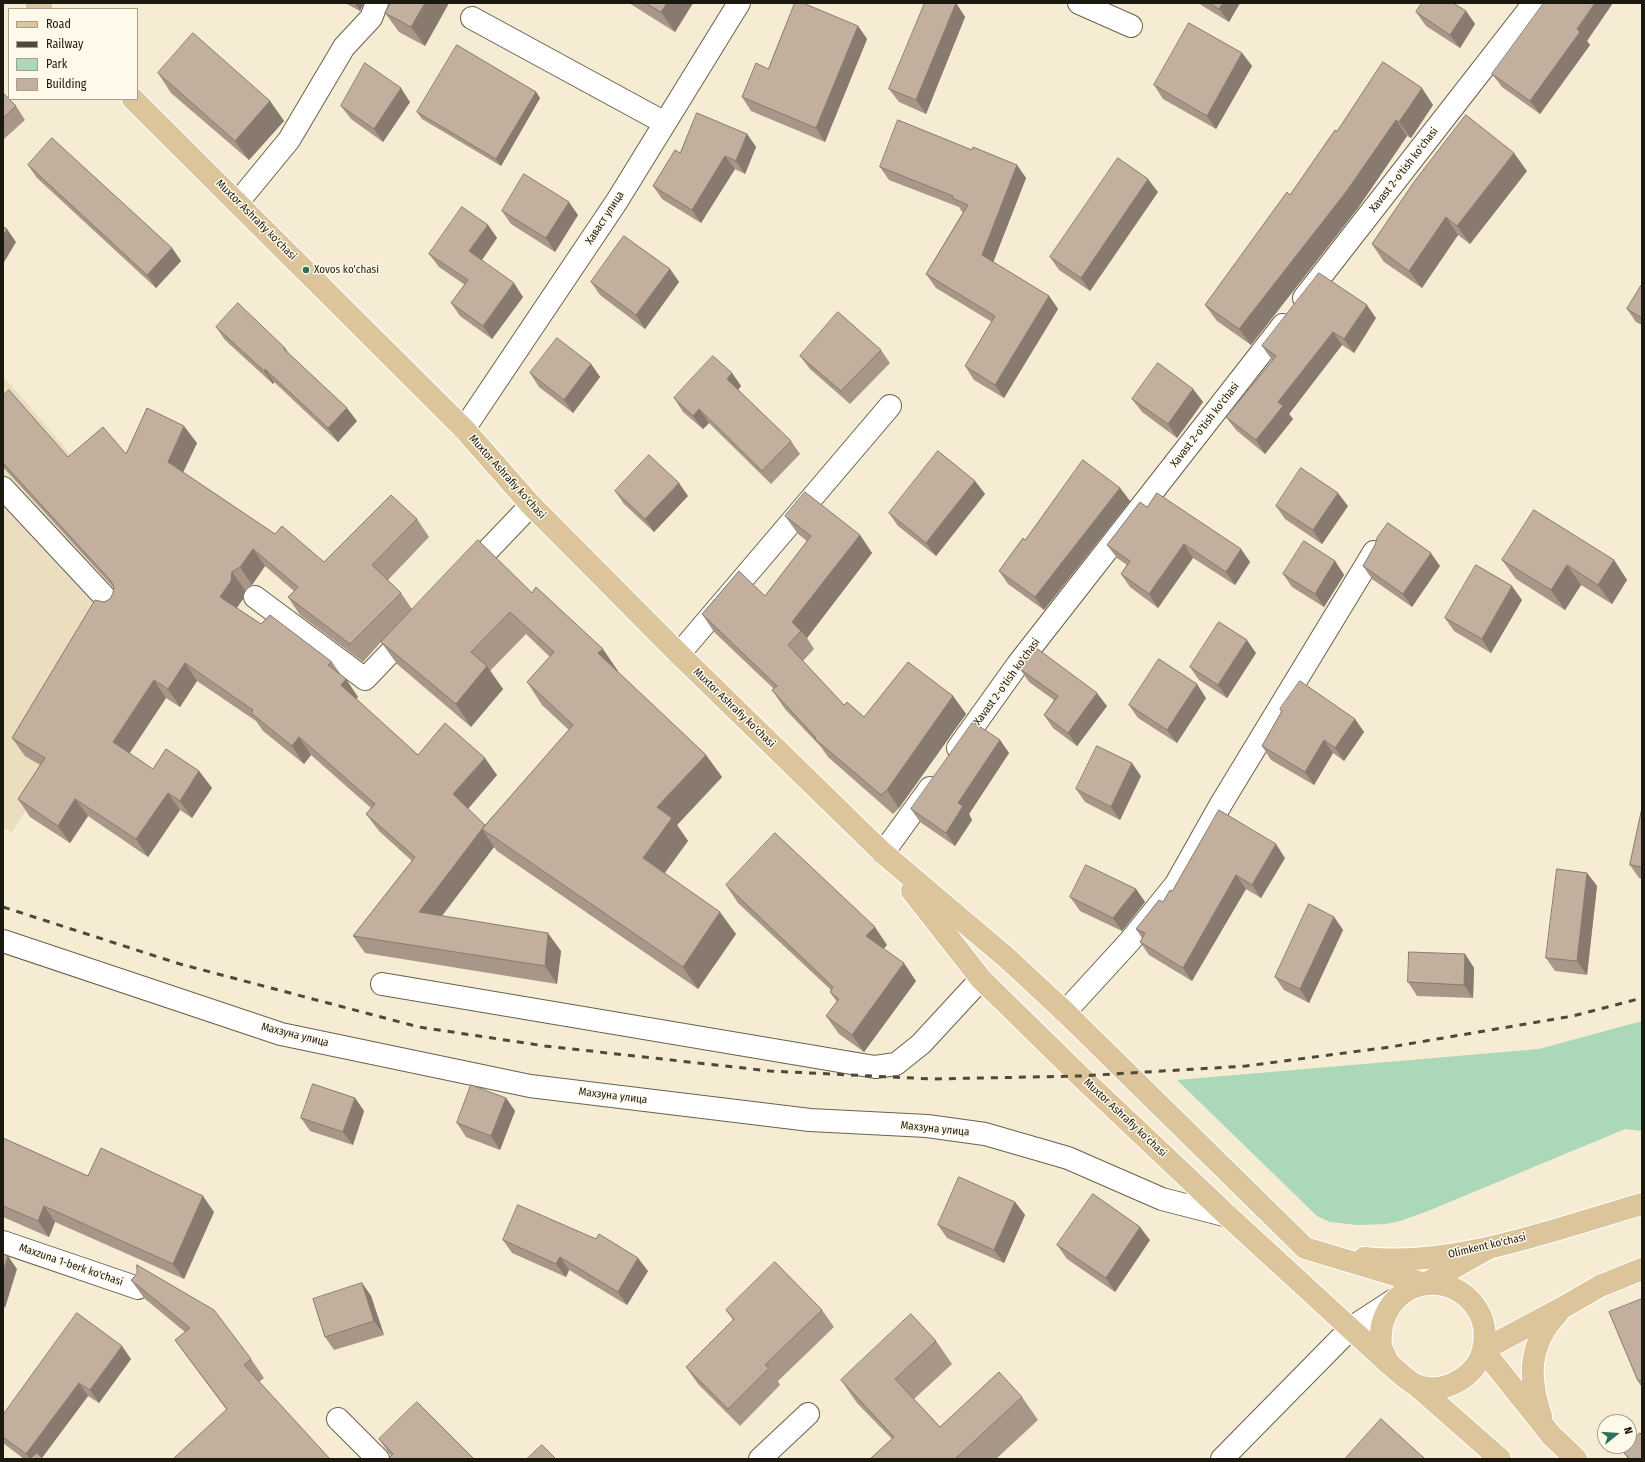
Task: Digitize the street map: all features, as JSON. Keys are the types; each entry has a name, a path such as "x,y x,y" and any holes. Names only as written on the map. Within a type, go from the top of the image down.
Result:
{"main road":[{"name":"Muxtor Ashrafiy ko'chasi","path":"135,100 464,429 532,504 679,654 883,853 1008,959 1065,1012 1305,1248 1424,1284"},
{"name":"Muxtor Ashrafiy ko'chasi","path":"883,853 981,979 1080,1076 1228,1216 1388,1363"},
{"name":"Olimkent ko'chasi","path":"1305,1248 1366,1258 1407,1259 1445,1257 1487,1249 1642,1204"},
{"path":"1487,1249 1424,1284 1408,1289 1394,1300 1385,1315 1381,1332 1381,1346 1388,1363 1416,1385 1500,1459"},
{"path":"1483,1350 1600,1286 1642,1269"},
{"path":"1416,1385 1434,1388 1450,1385 1460,1380 1476,1365 1483,1350 1485,1333 1481,1316 1472,1301 1458,1290 1442,1284 1424,1284"},
{"path":"1551,1435 1541,1418 1535,1401 1532,1385 1532,1367 1534,1352 1540,1337 1549,1322 1562,1308"},
{"path":"1483,1350 1551,1435 1576,1459"}],"street":[{"path":"238,202 289,140 344,47 371,18 377,3"},
{"name":"Хаваст улица","path":"464,429 617,201 739,3"},
{"path":"1079,3 1132,26"},
{"name":"Xavast 2-o'tish ko'chasi","path":"883,853 1018,664 1534,3"},
{"path":"472,18 665,123"},
{"path":"679,654 890,406"},
{"path":"3,488 114,607"},
{"path":"451,589 532,504"},
{"path":"1065,1012 1130,942 1176,884 1225,797 1374,552"},
{"path":"255,597 365,679 424,617"},
{"name":"Махзуна улица","path":"3,942 281,1034 530,1086 810,1120 927,1126 985,1134 1068,1158 1162,1199 1228,1216"},
{"path":"382,984 875,1067 896,1064 921,1044 981,979"},
{"name":"Maxzuna 1-berk ko'chasi","path":"3,1242 138,1288"},
{"path":"1222,1459 1351,1328 1394,1300"},
{"path":"760,1459 808,1414"},
{"path":"338,1419 378,1459"}],"shaded area":[{"path":"3,376 175,575 12,832 3,828"}],"green space":[{"path":"1642,1021 1642,1131 1625,1129 1428,1211 1400,1221 1386,1224 1357,1225 1330,1222 1317,1216 1177,1080 1539,1049"}],"building":[{"path":"391,3 425,3 411,27 385,13"},
{"path":"646,3 667,3 661,12"},
{"path":"795,3 803,3 858,26 816,128 742,97 756,63 768,69"},
{"path":"925,3 956,3 916,100 889,89"},
{"path":"1210,3 1223,3 1219,9"},
{"path":"1422,3 1453,3 1466,11 1450,35 1416,12"},
{"path":"1544,3 1595,3 1577,29 1580,32 1530,101 1492,74"},
{"path":"1189,23 1242,53 1207,116 1154,85"},
{"path":"193,33 270,101 235,141 158,73"},
{"path":"457,45 536,92 496,159 417,112"},
{"path":"1383,62 1422,88 1399,122 1396,120 1346,192 1239,329 1205,305 1287,192 1290,195 1335,130 1337,131"},
{"path":"365,63 401,88 374,129 341,106"},
{"path":"3,93 8,100 16,106 3,118"},
{"path":"697,113 747,134 736,161 725,156 692,210 653,186 675,150 680,153"},
{"path":"1466,115 1514,153 1457,226 1446,217 1409,271 1372,244 1414,182"},
{"path":"898,120 972,150 973,147 1017,165 982,255 1049,296 995,385 965,366 995,316 926,274 968,205 952,198 953,196 880,167"},
{"path":"52,138 172,248 147,275 28,165"},
{"path":"1118,158 1148,179 1081,278 1050,257"},
{"path":"524,174 569,202 546,238 502,211"},
{"path":"462,207 488,225 469,251 514,283 483,326 451,303 468,280 429,254"},
{"path":"3,227 7,229 3,236"},
{"path":"624,236 670,269 636,315 591,282"},
{"path":"1319,273 1367,305 1344,339 1333,332 1278,402 1283,406 1256,440 1226,417 1276,356 1262,346"},
{"path":"1642,284 1642,318 1627,309"},
{"path":"238,303 285,348 284,349 347,408 328,428 265,369 264,371 216,327"},
{"path":"838,312 881,350 841,391 800,356"},
{"path":"557,338 591,364 564,400 530,373"},
{"path":"713,356 732,373 727,379 791,441 762,471 699,409 693,416 674,398"},
{"path":"1158,363 1193,389 1168,424 1132,399"},
{"path":"9,390 68,457 103,427 126,454 147,408 184,426 168,462 275,534 282,526 324,562 391,495 417,519 372,565 401,593 350,644 288,597 298,587 253,549 240,567 232,572 231,581 220,597 261,624 270,615 332,662 328,665 346,679 341,685 418,755 445,723 485,758 453,794 485,825 419,912 548,933 545,966 353,936 415,857 366,814 375,804 299,737 292,746 251,713 253,710 185,663 168,689 154,680 113,742 153,769 166,749 199,771 180,801 168,793 136,839 75,799 58,826 18,799 45,758 12,738 95,600 104,602 110,599 114,587 111,581 3,463 3,396"},
{"path":"938,451 975,481 926,543 889,513"},
{"path":"649,455 679,483 645,519 615,491"},
{"path":"1083,460 1120,488 1035,597 999,571 1023,538 1025,540"},
{"path":"1301,468 1338,493 1313,530 1276,506"},
{"path":"805,492 860,535 792,622 801,631 788,645 844,705 847,702 864,717 908,662 953,696 887,790 881,795 815,739 816,738 772,690 777,686 702,614 739,571 765,596 811,536 785,516"},
{"path":"1157,493 1241,549 1226,572 1184,544 1149,594 1121,574 1130,561 1107,545 1140,502 1147,507"},
{"path":"1534,510 1614,560 1598,585 1567,565 1551,590 1502,560"},
{"path":"1388,523 1431,553 1403,594 1363,566 1375,545 1377,538"},
{"path":"478,540 532,593 536,587 603,649 598,653 706,755 657,807 672,818 643,858 720,912 683,967 482,829 573,725 527,682 554,652 510,612 471,652 487,666 456,704 381,642"},
{"path":"1304,541 1335,561 1315,594 1283,574"},
{"path":"1476,565 1512,586 1482,639 1445,618"},
{"path":"1219,622 1247,640 1218,685 1190,667"},
{"path":"1035,647 1097,693 1068,733 1044,715 1058,696 1020,669"},
{"path":"1159,659 1197,684 1167,730 1129,705"},
{"path":"1300,681 1355,719 1335,748 1324,740 1305,772 1262,746 1282,711 1280,709"},
{"path":"973,722 1000,740 958,803 963,806 946,833 911,809"},
{"path":"1097,746 1132,763 1111,807 1076,789"},
{"path":"1642,808 1642,867 1630,865"},
{"path":"1219,810 1276,844 1252,885 1236,875 1183,968 1140,942 1145,933 1136,929 1159,900 1163,902 1170,890 1172,891"},
{"path":"775,833 875,927 866,936 904,963 852,1035 826,1016 839,999 830,992 833,987 726,885"},
{"path":"1086,865 1136,889 1113,918 1070,897"},
{"path":"1557,869 1587,873 1577,961 1546,958"},
{"path":"1309,904 1334,917 1300,989 1275,977"},
{"path":"1409,952 1465,954 1464,985 1408,982"},
{"path":"313,1084 355,1098 343,1132 301,1118"},
{"path":"471,1085 506,1098 491,1136 457,1123"},
{"path":"3,1138 88,1176 101,1148 203,1196 173,1264 44,1206 38,1221 3,1206"},
{"path":"959,1177 1015,1202 994,1250 938,1225"},
{"path":"1093,1194 1140,1227 1106,1278 1057,1245"},
{"path":"518,1205 596,1239 599,1234 638,1258 618,1292 560,1257 556,1264 503,1240"},
{"path":"3,1254 8,1256 3,1272"},
{"path":"775,1262 822,1310 765,1365 769,1368 728,1409 686,1367 734,1319 726,1310"},
{"path":"137,1265 214,1310 251,1359 244,1365 330,1459 173,1459 227,1409 175,1340 190,1328 131,1280 137,1274"},
{"path":"362,1283 374,1321 325,1337 313,1299"},
{"path":"1642,1299 1642,1380 1638,1381 1609,1312"},
{"path":"77,1313 122,1346 90,1390 79,1383 26,1454 3,1437 3,1415"},
{"path":"911,1314 936,1341 895,1379 940,1427 999,1372 1022,1397 955,1459 870,1459 894,1437 841,1380"},
{"path":"417,1402 474,1459 388,1459 393,1454 379,1439"},
{"path":"1381,1419 1425,1459 1345,1459"},
{"path":"1640,1433 1642,1436 1642,1459 1630,1459 1625,1454 1637,1454 1637,1436"},
{"path":"542,1445 556,1459 527,1459"},
{"path":"37,1453 43,1459 30,1459"}],"railway":[{"path":"3,907 180,964 419,1027 545,1046 770,1071 932,1079 1080,1076 1246,1066 1390,1047 1573,1016 1642,998"}],"place":[{"name":"Xovos ko'chasi","path":"306,270"}]}
